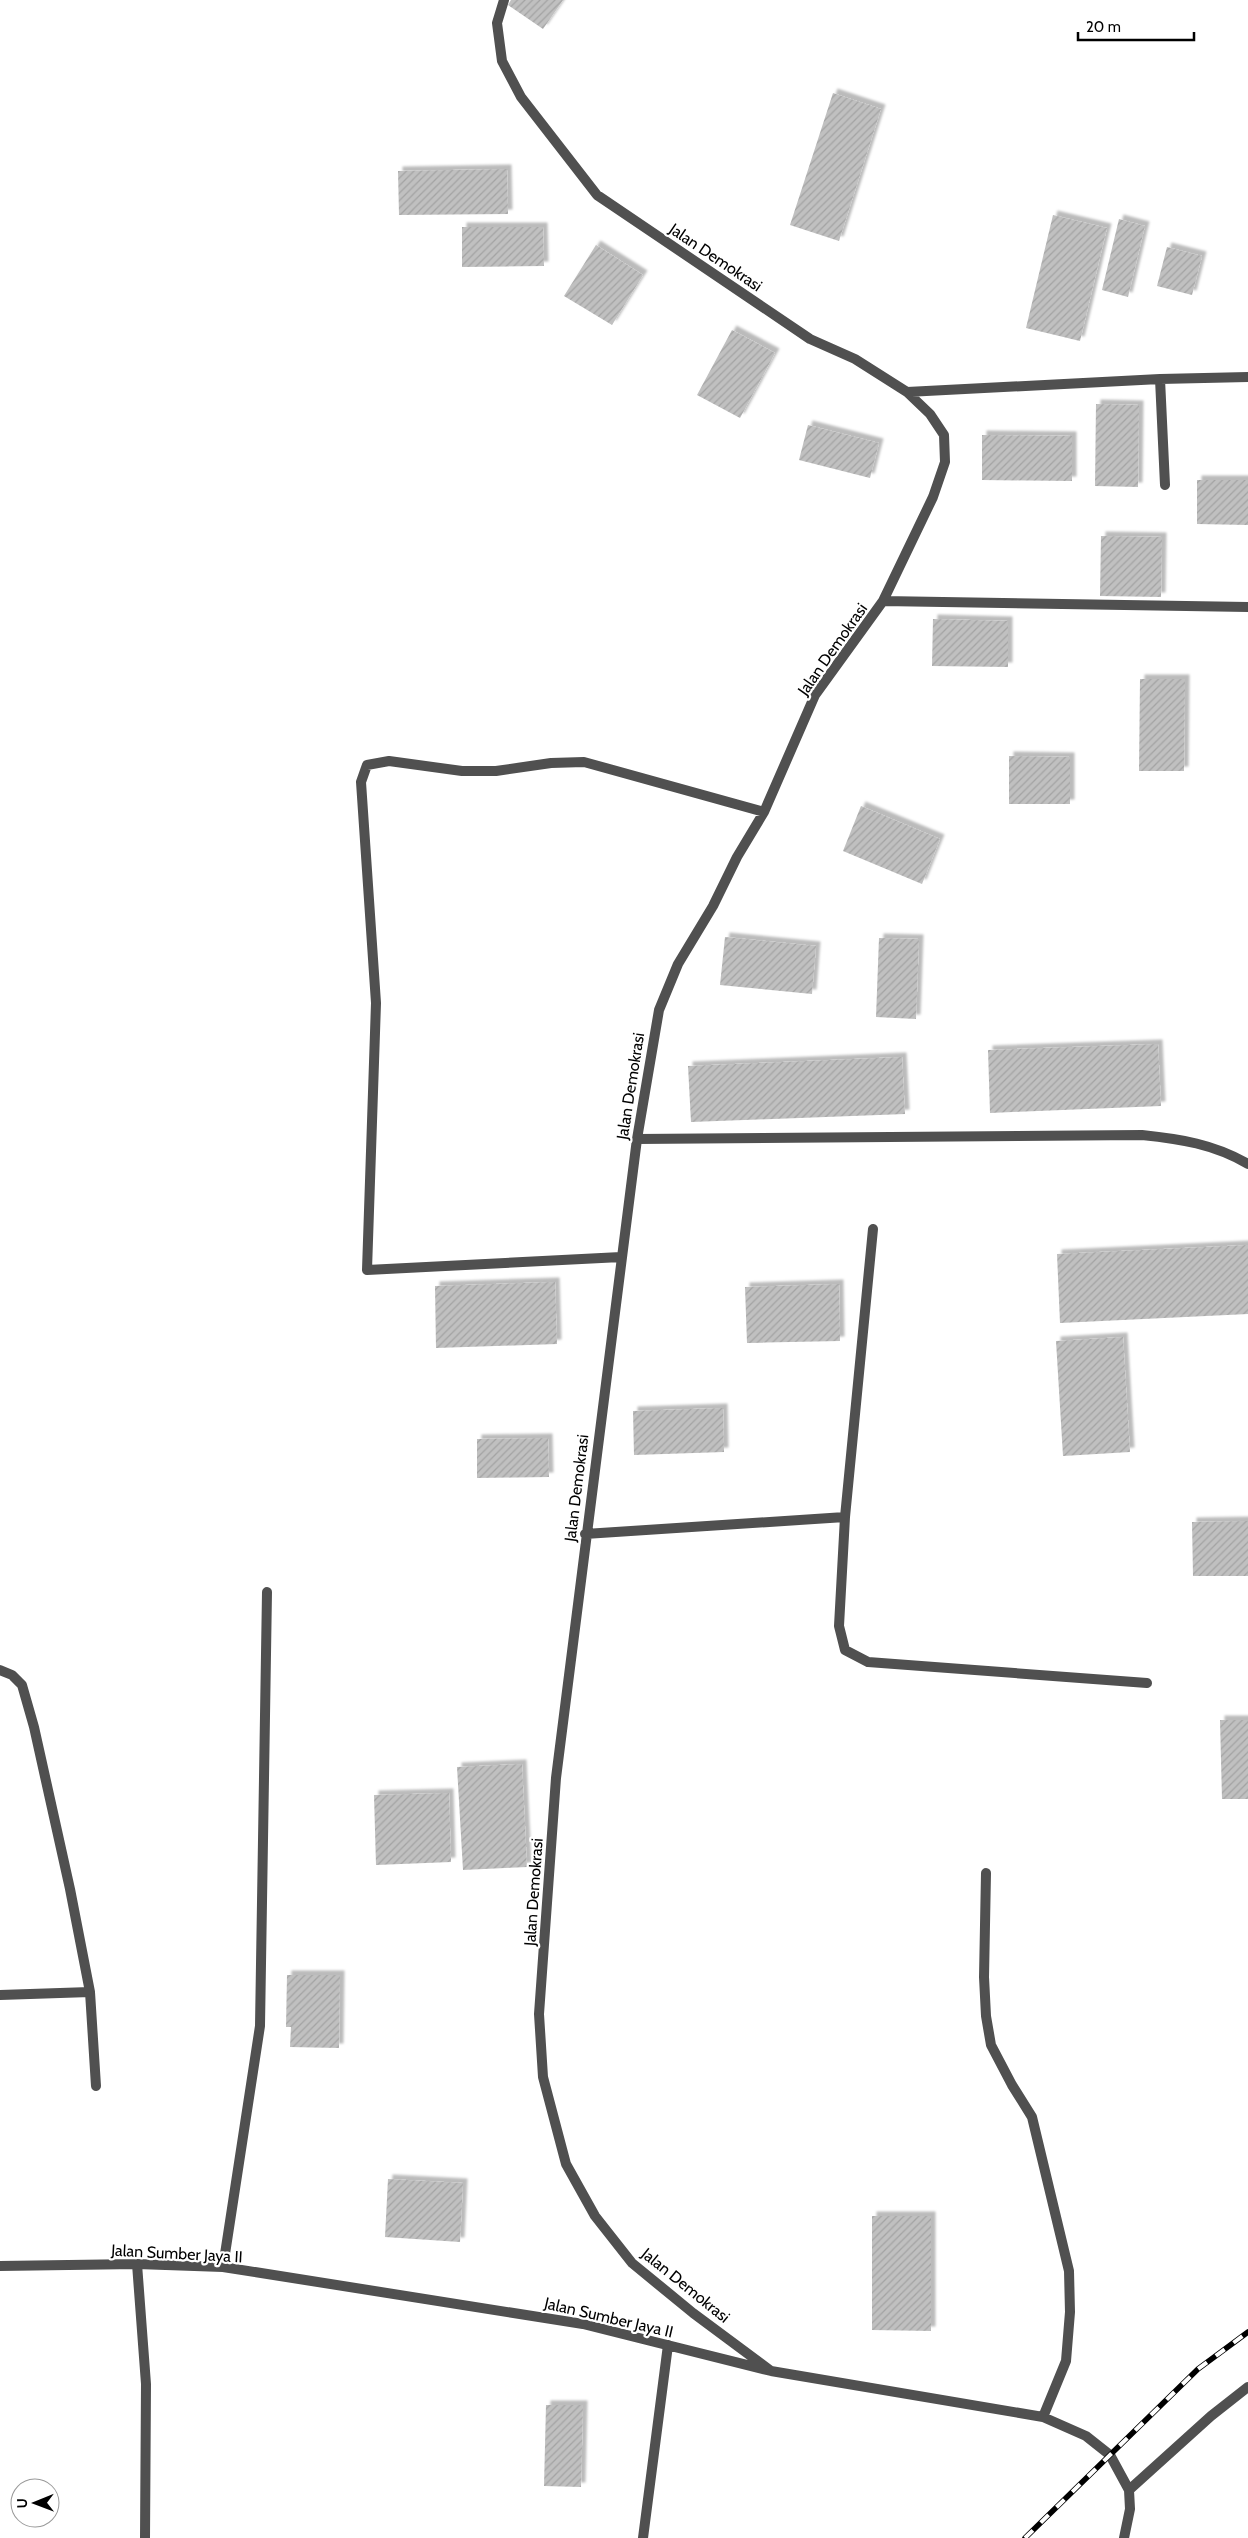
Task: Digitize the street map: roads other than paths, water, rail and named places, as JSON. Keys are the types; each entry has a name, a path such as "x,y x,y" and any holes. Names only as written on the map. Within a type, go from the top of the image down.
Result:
{"street":[{"name":"Jalan Demokrasi","path":"504,0 497,23 502,61 521,97 597,195 810,339 855,359 908,392 930,414 944,435 945,462 932,497 883,601 815,695 764,812 678,964 659,1010 637,1139 621,1257 556,1778 539,2014 543,2077 566,2164 595,2216 632,2262 693,2313 771,2371"},
{"path":"908,392 1160,379 1248,377"},
{"path":"1160,379 1165,485"},
{"path":"883,601 1248,607"},
{"path":"621,1257 367,1270 376,1003 361,782 368,766 389,760 462,771 518,769 551,763 584,762 764,812"},
{"path":"637,1139 1142,1135 1192,1140 1230,1153 1248,1164"},
{"path":"873,1229 845,1517 839,1626 845,1650 868,1662 1147,1683"},
{"path":"585,1534 845,1517"},
{"path":"223,2267 260,2026 267,1592"},
{"path":"0,1670 12,1675 22,1686 32,1719 70,1889 90,1992 96,2086"},
{"path":"986,1873 984,1978 986,2016 991,2045 1012,2085 1032,2117 1069,2270 1070,2312 1066,2361 1043,2417"},
{"path":"0,1995 90,1992"},
{"path":"138,2264 146,2384 145,2538"},
{"name":"Jalan Sumber Jaya II","path":"0,2266 138,2264 223,2267 574,2322 771,2371 1043,2417 1086,2436 1110,2455 1129,2490 1130,2510 1124,2538"},
{"path":"643,2538 668,2345"},
{"path":"1129,2490 1211,2416 1248,2387"}],"railway":[{"path":"1025,2538 1198,2369 1248,2332"}]}
